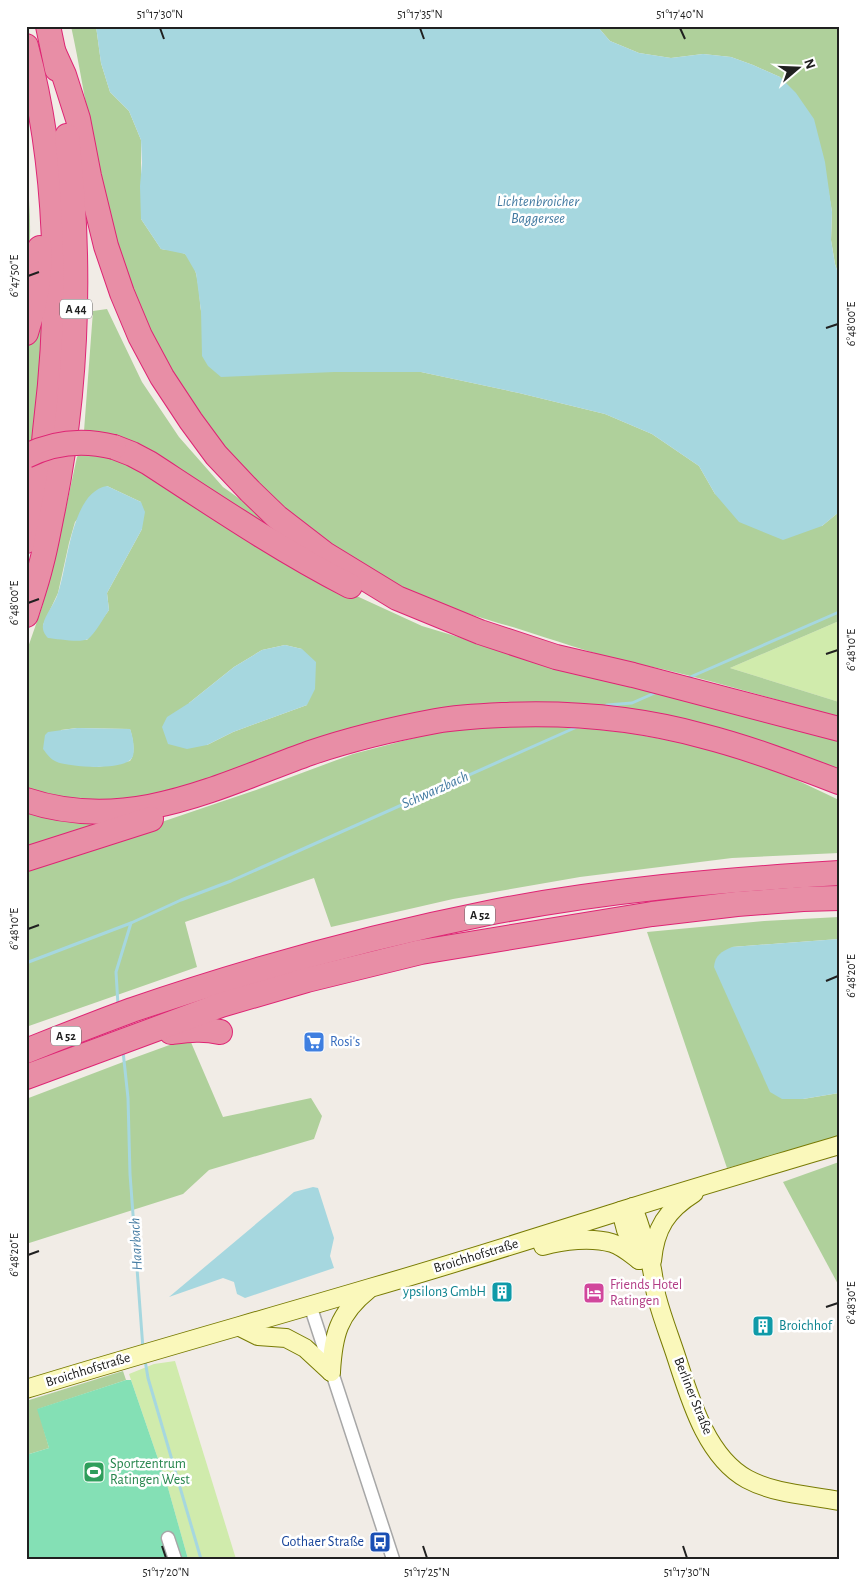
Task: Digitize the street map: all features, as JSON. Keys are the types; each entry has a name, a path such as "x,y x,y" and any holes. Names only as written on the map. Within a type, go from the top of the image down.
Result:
{"highway":[{"name":"A 44","path":"26,616 42,563 61,468 69,410 75,338 74,204 67,135 48,26"},
{"name":"A 44","path":"26,46 43,132 51,200 54,275 53,342 49,401 40,474 26,541"},
{"path":"54,53 71,95 106,246 122,293 140,336 162,378 216,455 277,517 325,554 397,598 480,632 556,657 633,675 839,729"},
{"path":"26,100 34,146 40,212 40,260 34,308 26,333"},
{"path":"26,456 51,446 68,443 88,442 114,447 149,463 250,529 318,569 391,607 434,622 480,632"},
{"path":"26,800 62,810 100,813 130,811 164,805 199,794 312,752 383,731 439,720 525,714 587,716 654,725 703,736 763,754 839,782"},
{"path":"26,859 168,814 199,794"},
{"name":"A 52","path":"26,1051 106,1020 214,983 372,938 490,913 655,888 732,880 839,873"},
{"name":"A 52","path":"26,1078 106,1048 141,1038 221,1005 308,980 421,952 652,914 737,904 839,898"},
{"path":"141,1038 194,1029 220,1032"}],"main road":[{"name":"Broichhofstraße","path":"26,1389 132,1356 240,1327 518,1244 839,1145"},
{"path":"518,1244 539,1247 567,1241 608,1242 622,1248 645,1263 654,1246 660,1226 667,1216 683,1200 705,1185"},
{"name":"Berliner Straße","path":"627,1209 645,1263 656,1284 657,1296 694,1408 715,1450 727,1464 746,1479 787,1493 839,1501"},
{"path":"331,1372 335,1338 344,1315 357,1299 371,1288"},
{"path":"240,1327 258,1336 286,1338 306,1348 331,1372"}],"street":[{"path":"310,1305 393,1559"},
{"path":"168,1538 175,1559"}],"green space":[{"path":"71,26 96,26 101,63 110,92 129,111 141,140 141,219 161,249 183,253 190,259 196,272 201,311 334,372 421,372 605,414 652,434 699,466 715,494 822,526 839,512 839,621 730,668 839,702 839,717 706,680 584,650 442,604 400,586 367,568 320,537 273,500 224,448 182,391 147,325 128,277 109,216"},
{"path":"597,26 839,26 839,276 831,240 832,212 822,153 780,77 731,57 703,54 671,58 639,53 610,41"},
{"path":"26,171 30,228 26,285"},
{"path":"44,293 43,350 34,441 26,446 26,353"},
{"path":"107,309 142,382 179,437 223,487 323,558 84,431 93,311"},
{"path":"111,452 337,587 422,626 465,639 839,737 839,771 527,705 109,805 26,792 26,653 42,607 77,457 80,453","holes":["107,486 141,502 142,529 107,593 109,610 87,640 43,625 58,593 75,522","285,645 302,649 307,705 233,732 207,745 189,703 234,667 262,650","77,728 130,729 133,746 132,758 130,761 98,767 58,762 61,730"]},
{"path":"839,621 839,702 730,668"},
{"path":"525,725 629,733 695,745 759,762 839,800 839,853 732,858 580,877 453,899 331,927 314,878 185,922 197,967 26,1027 26,868 253,791 353,754 441,731"},
{"path":"26,811 67,821 109,823 26,855"},
{"path":"839,917 839,939 732,947 803,1099 839,1093 839,1138 727,1168 647,932 764,921"},
{"path":"190,1040 223,1117 311,1098 322,1116 314,1139 209,1170 183,1194 26,1244 26,1099 175,1043"},
{"path":"839,1162 839,1286 783,1182"},
{"path":"175,1361 236,1559 188,1559 168,1488 129,1374 154,1364"},
{"path":"123,1371 126,1380 38,1409 49,1448 26,1455 26,1401"},
{"name":"Sportzentrum Ratingen West","path":"131,1380 168,1488 188,1559 26,1559 26,1455 49,1448 37,1409"}],"water":[{"name":"Lichtenbroicher Baggersee","path":"96,26 597,26 610,41 639,53 671,58 703,54 731,57 780,77 796,93 814,119 825,162 832,212 831,240 839,276 839,512 822,526 783,540 739,522 715,494 699,466 652,434 605,414 519,393 421,372 334,372 221,377 208,366 202,356 201,311 196,273 185,254 161,249 141,219 141,140 129,111 110,92 101,63"},
{"path":"107,486 141,502 145,512 142,529 107,593 109,610 94,633 88,639 80,641 48,638 44,632 43,625 58,593 78,515 86,501 95,491"},
{"path":"285,645 302,649 316,662 315,689 307,705 233,732 207,745 187,749 168,744 162,727 167,717 189,703 234,667 262,650"},
{"path":"77,728 130,729 134,750 133,756 129,761 121,764 85,767 57,762 43,749 45,735 48,732"},
{"path":"839,939 839,1093 803,1099 782,1099 770,1092 714,967 717,957 732,947"},
{"path":"313,1187 318,1188 334,1238 330,1256 334,1268 245,1298 237,1294 234,1282 223,1278 169,1297 294,1192"}],"waterway":[{"name":"Schwarzbach","path":"688,678 839,612"},
{"name":"Schwarzbach","path":"604,707 607,705 632,703 657,692"},
{"name":"Schwarzbach","path":"26,963 131,923 181,900 231,881 579,726"},
{"name":"Haarbach","path":"118,1005 116,972 131,923"},
{"name":"Haarbach","path":"123,1051 128,1098 130,1174 143,1349"},
{"name":"Haarbach","path":"145,1360 148,1378 201,1559"}],"place":[{"name":"Rosi's","path":"314,1042"},
{"name":"ypsilon3 GmbH","path":"502,1292"},
{"name":"Friends Hotel Ratingen","path":"594,1293"},
{"name":"Broichhof","path":"763,1326"},
{"name":"Sportzentrum Ratingen West","path":"94,1472"},
{"name":"Gothaer Straße","path":"380,1542"}]}
